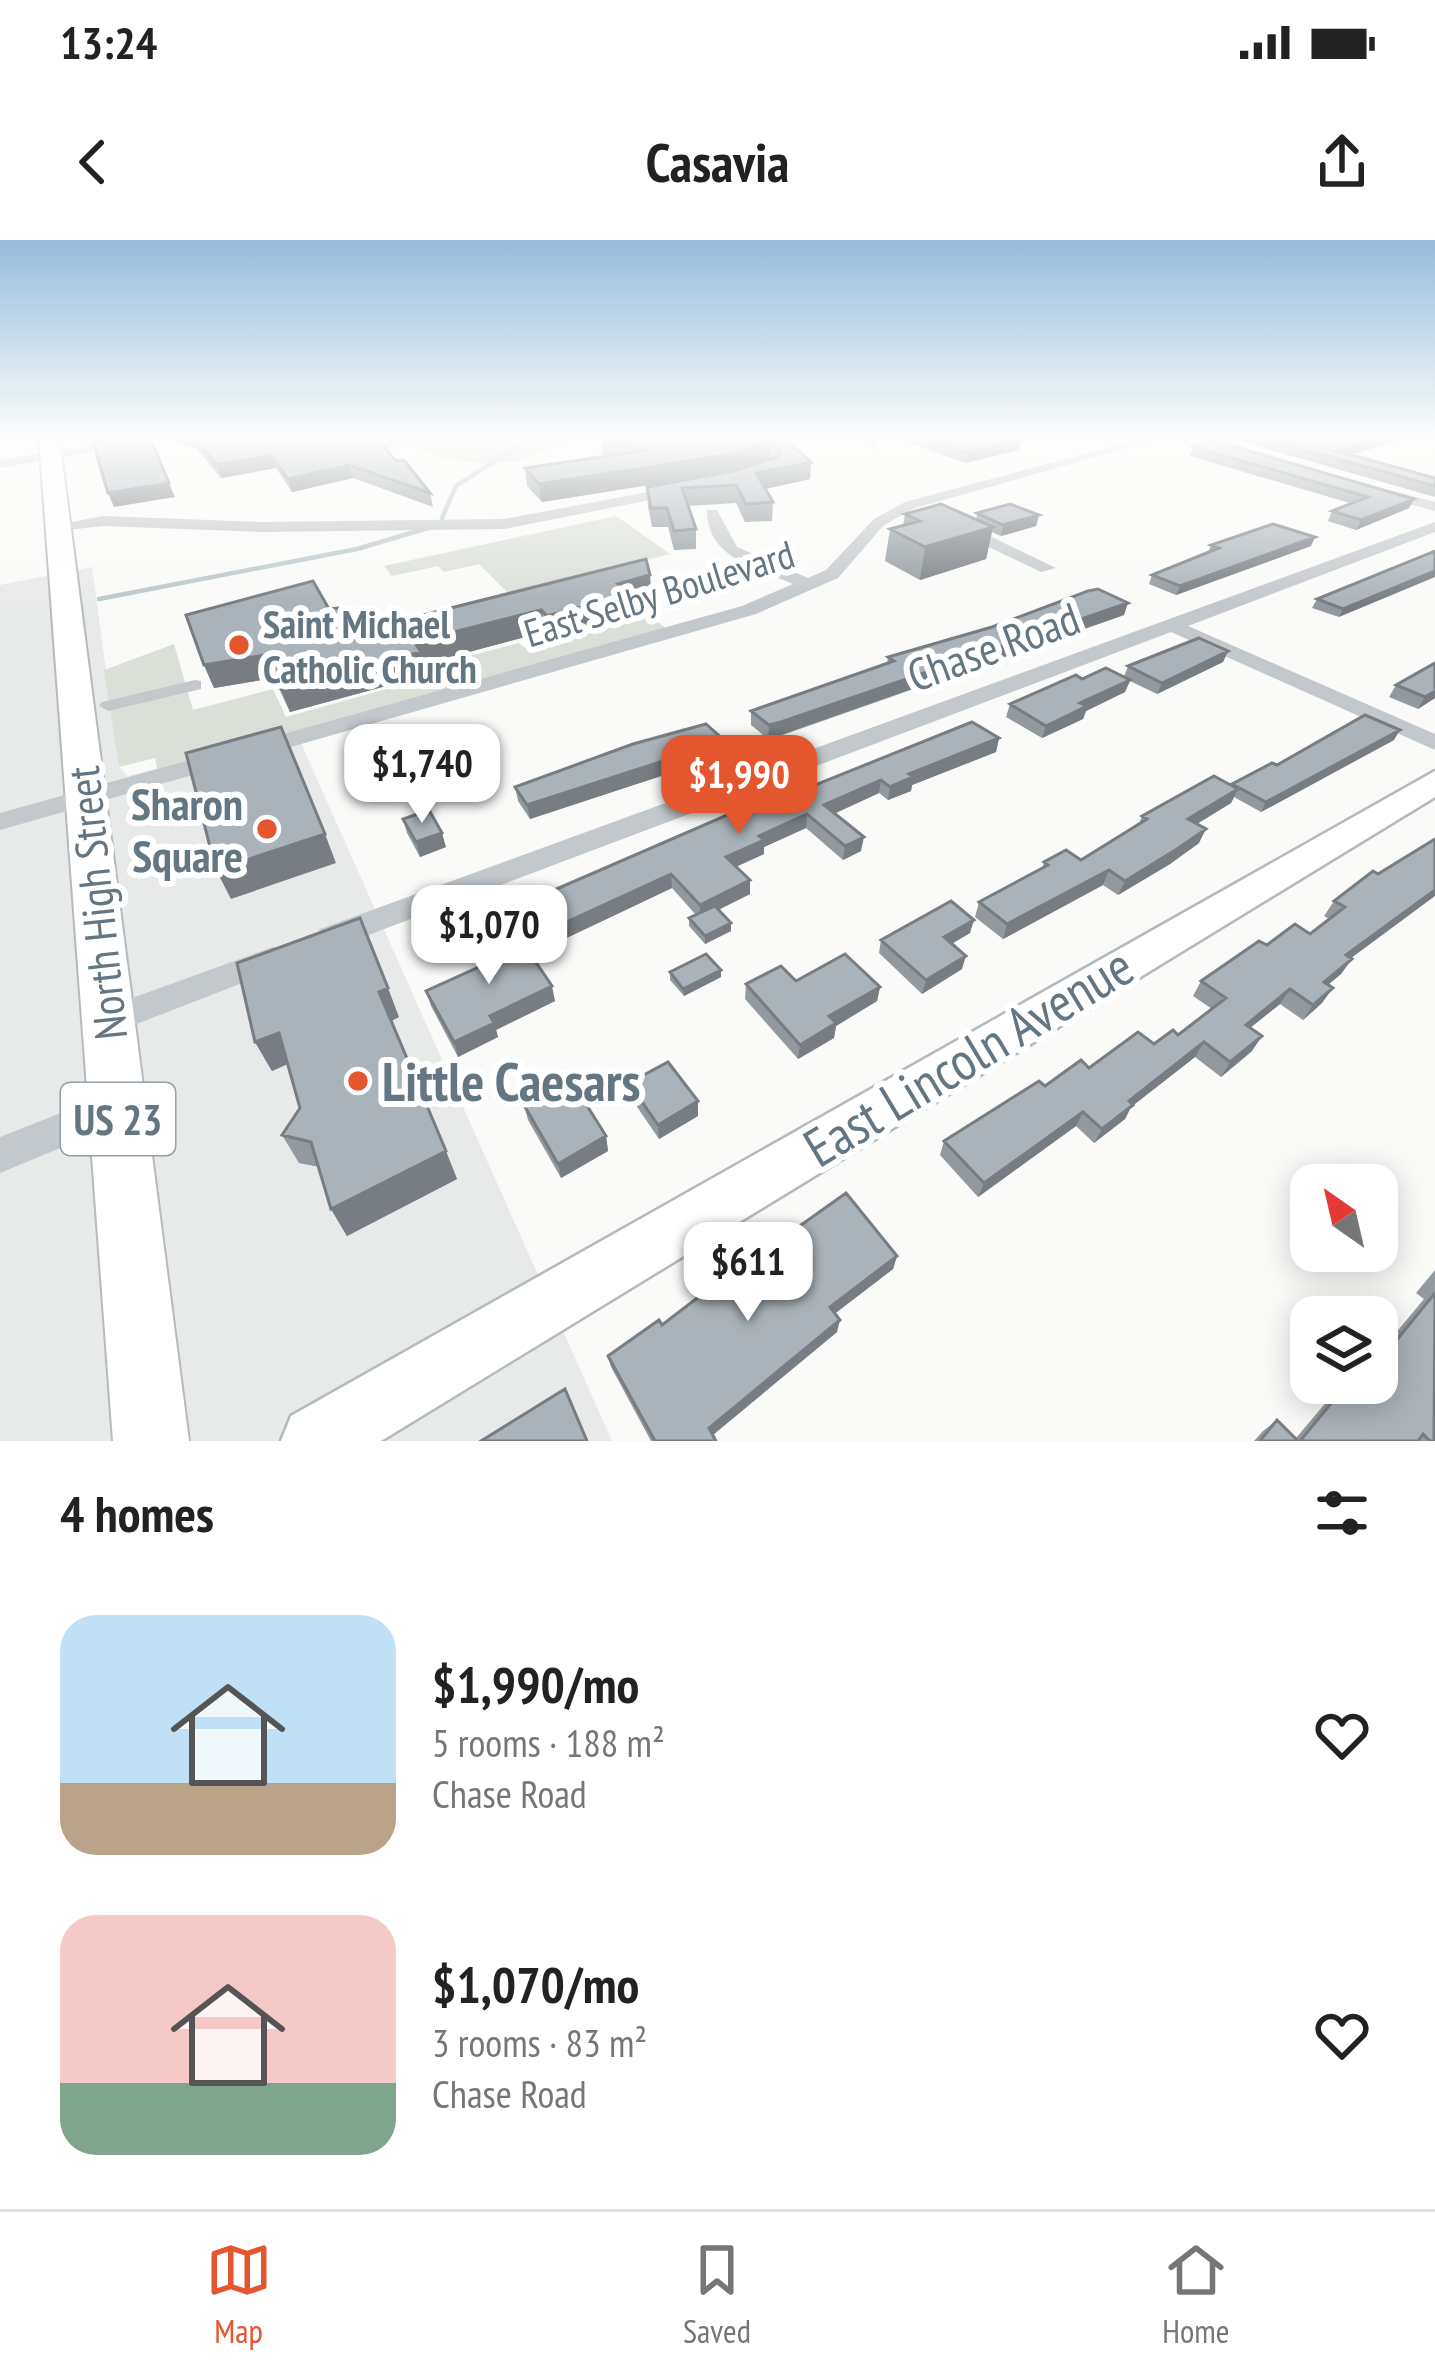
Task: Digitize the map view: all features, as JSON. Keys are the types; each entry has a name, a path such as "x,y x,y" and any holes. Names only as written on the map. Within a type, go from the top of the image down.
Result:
{"main road":[{"name":"North High Street","path":"55,493 151,1441"},
{"name":"East Lincoln Avenue","path":"316,1441 1435,782"}],"street":[{"path":"58,526 103,521 240,527 504,524 665,493"},
{"name":"East Selby Boulevard","path":"0,822 736,614 832,574 879,522 973,493"},
{"path":"1385,493 1435,507"},
{"path":"712,513 731,551 812,586"},
{"path":"950,523 1048,568"},
{"name":"Chase Road","path":"108,1021 1435,527"},
{"path":"1172,625 1435,743"},
{"path":"108,706 195,685"},
{"path":"0,1156 117,1107"}],"shaded area":[{"path":"616,516 670,554 509,594 479,564 444,572 438,566 392,576 384,566"},
{"path":"92,567 119,767 128,776 296,732 612,1441 0,1441 0,585"},
{"path":"649,614 665,628 158,771 155,758 119,767 104,670 174,644 193,710 273,689 286,717 433,676 428,667 519,643 525,648"}],"building":[{"path":"648,493 684,493 696,529 674,531 667,508 651,508"},
{"path":"740,493 768,493 773,502 746,504"},
{"path":"1354,493 1394,493 1414,499 1361,520 1332,511 1368,497"},
{"path":"941,504 993,527 925,547 890,529 920,521 905,514"},
{"path":"1010,504 1039,515 1003,525 977,513"},
{"path":"1273,524 1315,537 1180,586 1152,575 1219,548 1211,545"},
{"path":"1435,551 1435,571 1343,609 1317,599"},
{"path":"646,559 650,575 618,584 631,594 547,616 541,610 414,642 421,652 281,689 265,655 204,665 186,615 313,581 329,609 358,617 367,629"},
{"path":"1098,589 1128,603 781,722 769,725 751,711 894,661 888,657"},
{"path":"1199,638 1228,651 1162,683 1128,666"},
{"path":"1435,663 1435,691 1425,697 1396,685"},
{"path":"1106,668 1130,680 1080,703 1087,706 1046,726 1010,704 1076,675 1082,679"},
{"path":"1365,715 1400,730 1266,802 1232,784 1272,763 1277,765"},
{"path":"972,722 999,738 909,774 913,777 890,787 881,780 824,805 864,837 845,846 807,814 726,857 750,880 700,905 671,874 536,936 515,907 734,812 738,816"},
{"path":"706,724 725,741 527,805 515,787 633,744"},
{"name":"Sharon Square","path":"281,727 325,834 216,870 186,753"},
{"path":"1214,776 1238,789 1188,819 1206,829 1125,881 1109,870 1007,924 979,902 1048,865 1044,862 1066,850 1081,860 1147,819 1142,816"},
{"path":"429,810 442,833 416,842 403,819"},
{"path":"1435,839 1435,890 1346,955 1352,959 1324,982 1333,988 1313,1005 1290,989 1246,1025 1262,1036 1230,1062 1204,1042 1129,1101 1133,1105 1102,1129 1083,1112 984,1183 944,1141 1039,1081 1045,1086 1081,1060 1089,1068 1138,1032 1154,1044 1173,1030 1178,1035 1226,998 1201,981 1259,941 1267,945 1295,924 1310,934 1345,907 1334,901 1373,871 1378,874"},
{"path":"951,901 974,920 944,937 966,956 926,980 881,940"},
{"path":"715,906 731,923 705,936 689,918"},
{"path":"360,918 388,988 379,992 446,1151 331,1209 311,1142 282,1135 300,1108 279,1033 255,1042 237,963"},
{"path":"514,930 552,986 490,1016 494,1023 454,1042 426,991 492,961 482,945"},
{"path":"706,954 721,970 683,989 670,972"},
{"path":"845,954 880,987 829,1016 836,1023 800,1045 746,984 781,966 796,981"},
{"path":"668,1062 698,1101 658,1125 629,1083"},
{"path":"571,1080 606,1136 558,1164 524,1105"},
{"path":"846,1193 897,1256 830,1307 840,1320 709,1428 716,1441 655,1441 608,1356 659,1320 662,1325 778,1236 780,1240"},
{"path":"1435,1293 1434,1441 1423,1434 1418,1441 1300,1441 1331,1404 1398,1404 1398,1338"},
{"path":"565,1389 587,1441 481,1441"},
{"path":"1277,1420 1298,1441 1260,1441"}],"waterway":[{"path":"442,518 453,493"},
{"path":"99,599 357,549 431,527"}],"place":[{"name":"Saint Michael Catholic Church","path":"239,645"},
{"name":"Sharon Square","path":"267,829"},
{"name":"Little Caesars","path":"358,1081"}]}
